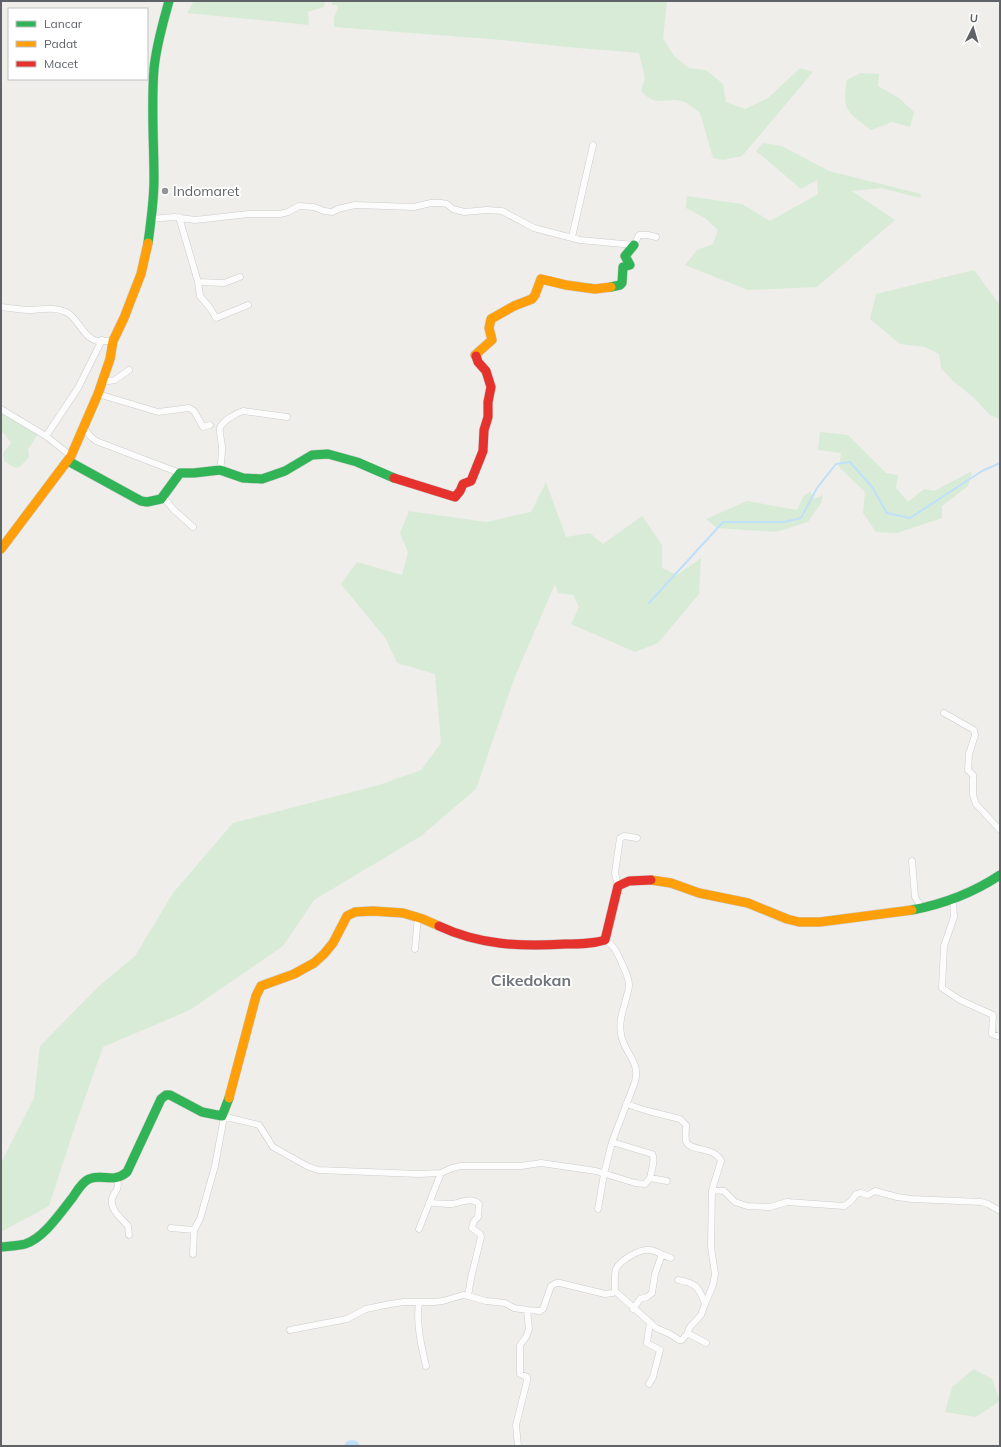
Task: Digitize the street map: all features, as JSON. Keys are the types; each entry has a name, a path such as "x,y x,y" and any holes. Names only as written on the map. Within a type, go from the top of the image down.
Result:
{"street":[{"path":"1,549 70,458 98,394 110,359 113,341 124,318 140,274 147,250 154,178 152,126 154,69 160,34 169,1"},
{"path":"572,237 593,145"},
{"path":"151,219 179,217 195,220 249,214 280,214 288,212 299,206 332,212 355,205 408,208 431,203 441,203 447,204 453,209 464,212 487,210 502,211 534,228 587,241 634,245"},
{"path":"179,217 198,282 200,296 216,318 248,304"},
{"path":"84,428 96,441 180,473 220,470 243,478 262,479 285,472 312,455 328,454 357,462 391,476 455,497 463,484 471,481 483,451 484,430 488,417 490,384 486,371 478,362 475,355 492,340 489,328 491,319 514,306 532,299 541,279 566,285 596,289 620,285 622,283 623,267 630,265 626,255 640,235 656,237"},
{"path":"198,282 224,283 240,277"},
{"path":"1,307 32,310 61,310 76,320 81,329 91,338 98,341 113,341"},
{"path":"46,436 78,388 102,340"},
{"path":"102,382 115,380 129,370"},
{"path":"98,394 154,412 189,408 196,413 202,426 205,427 210,425"},
{"path":"1,409 46,436 70,458 141,500 154,501 163,497 180,473"},
{"path":"220,470 222,447 220,429 222,424 231,417 243,412 287,417"},
{"path":"163,497 174,510 193,527"},
{"path":"944,713 974,730 975,735 969,754 968,770 973,774 973,797 979,808 1000,830"},
{"path":"605,940 618,886 615,873 620,838 624,836 636,838"},
{"path":"912,861 915,897 922,908"},
{"path":"618,886 625,882 639,880 672,883 708,895 728,898 752,905 801,922 884,915 922,908 954,899 985,886 1000,875"},
{"path":"954,899 954,917 944,946 942,988 960,1000 993,1015 992,1034 1000,1037"},
{"path":"193,1254 194,1230 200,1218 215,1166 223,1116 256,997 262,986 284,978 314,963 322,956 334,940 344,919 350,914 363,911 385,911 418,916 459,934 495,943 535,945 596,943 605,940"},
{"path":"415,949 418,916"},
{"path":"598,1209 604,1174 612,1142 635,1082 637,1072 635,1063 623,1042 621,1034 624,1006 629,985 627,975 614,948 605,940"},
{"path":"1,1247 25,1244 36,1239 54,1221 81,1186 89,1179 117,1178 127,1172 161,1099 164,1096 170,1095 202,1112 259,1125 262,1127 273,1146 307,1166 318,1170 419,1174 441,1173 461,1166 521,1166 541,1164 596,1171 645,1184 650,1178 654,1156 652,1154 612,1142"},
{"path":"626,1104 680,1119 686,1125 687,1144 692,1147 710,1151 720,1157 721,1164 712,1190 711,1247 715,1274 714,1285 701,1315 690,1327 683,1339 679,1340 656,1328 633,1309 615,1291 616,1269 627,1258 646,1250 651,1250 671,1258"},
{"path":"420,1229 441,1173"},
{"path":"117,1178 118,1188 112,1200 112,1204 120,1218 128,1226 129,1235"},
{"path":"650,1178 667,1181"},
{"path":"712,1190 724,1191 735,1202 759,1207 776,1206 787,1202 844,1206 851,1201 856,1194 861,1193 868,1195 875,1191 897,1197 912,1199 981,1202 1000,1211"},
{"path":"429,1203 453,1204 471,1200 477,1201 479,1204 478,1217 474,1221 472,1228 480,1234 481,1237 468,1296"},
{"path":"171,1228 194,1230"},
{"path":"633,1309 640,1300 652,1293 655,1274 662,1254"},
{"path":"678,1280 695,1285 705,1304"},
{"path":"290,1330 347,1319 366,1309 404,1302 434,1302 462,1295 507,1304 514,1308 540,1310 544,1309 551,1286 560,1282 606,1294 611,1294 615,1291"},
{"path":"419,1302 419,1322 426,1366"},
{"path":"518,1446 516,1424 527,1381 527,1377 519,1372 519,1348 529,1329 528,1310"},
{"path":"649,1384 653,1377 660,1350 646,1343 650,1322"},
{"path":"687,1334 706,1343"}],"green space":[{"path":"194,1 325,1 324,7 308,12 309,25 187,13"},
{"path":"332,1 667,1 663,39 675,57 689,68 706,70 723,84 726,102 745,109 768,98 800,68 813,72 742,156 723,160 713,158 700,113 683,102 675,100 656,101 646,96 641,91 645,78 639,53 502,40 334,27 334,18 338,7 336,5 332,5"},
{"path":"860,73 879,74 878,86 899,98 914,112 910,127 892,122 871,130 852,115 846,105 845,90 847,80"},
{"path":"763,143 782,146 829,171 921,194 920,198 881,188 852,191 895,220 817,287 748,290 685,265 697,250 713,244 718,230 705,218 686,208 687,196 742,204 770,221 818,194 817,180 801,189 756,151"},
{"path":"974,270 1000,305 1000,419 990,415 974,398 952,380 941,368 939,354 925,347 900,344 870,319 876,294"},
{"path":"1,412 38,434 28,449 29,457 18,468 15,468 4,461 3,453 11,443 4,433 1,432"},
{"path":"820,432 848,435 886,473 898,475 896,488 908,502 924,489 934,491 972,471 968,486 942,506 942,518 897,533 876,532 863,513 865,492 839,467 841,453 818,450"},
{"path":"546,482 566,537 590,533 603,544 642,516 662,545 662,568 677,575 701,558 699,594 658,643 635,652 571,624 579,607 573,595 558,593 555,584 514,679 476,789 421,836 314,900 283,946 190,1010 103,1047 49,1206 1,1232 1,1163 34,1098 40,1046 99,986 135,956 173,893 233,823 379,785 421,770 441,743 435,674 397,663 386,639 341,584 357,562 402,575 408,552 400,533 409,511 486,522 531,512"},
{"path":"810,492 814,499 823,495 821,503 808,522 776,532 717,528 706,519 747,501 797,510 804,495"},
{"path":"974,1369 992,1379 1000,1401 976,1417 945,1412 952,1387"}],"waterway":[{"path":"649,603 723,522 784,522 801,518 817,488 836,464 850,462 872,487 887,513 910,518 982,471 1000,463"}],"traffic: fast":[{"path":"148,243 154,187 154,69 158,43 169,1"},
{"path":"611,287 622,283 623,267 630,265 625,256 634,245"},
{"path":"68,461 141,501 147,502 161,499 180,473 220,470 243,478 262,479 285,471 312,455 328,454 357,462 394,478"},
{"path":"912,910 935,905 958,897 1000,875"},
{"path":"1,1247 25,1244 39,1236 52,1224 86,1180 94,1177 112,1178 122,1176 127,1172 161,1099 166,1095 170,1095 202,1112 222,1116 229,1098"}],"traffic: slow":[{"path":"1,549 71,456 98,394 110,359 113,341 124,318 141,274 148,243"},
{"path":"476,356 475,355 492,340 489,328 491,319 514,306 532,299 541,279 566,285 595,289 611,287"},
{"path":"651,880 671,883 699,893 748,903 787,919 799,922 820,922 912,910"},
{"path":"229,1098 256,996 261,986 294,974 314,963 333,943 347,916 355,912 373,911 403,913 439,926"}],"traffic: jam":[{"path":"394,478 455,497 463,484 471,481 483,451 484,430 488,417 488,402 491,387 486,371 478,362 476,356"},
{"path":"439,926 485,941 517,945 585,944 605,940 618,886 629,881 651,880"}],"place":[{"name":"Indomaret","path":"165,191"}],"district":[{"name":"Cikedokan","path":"531,980"}]}
